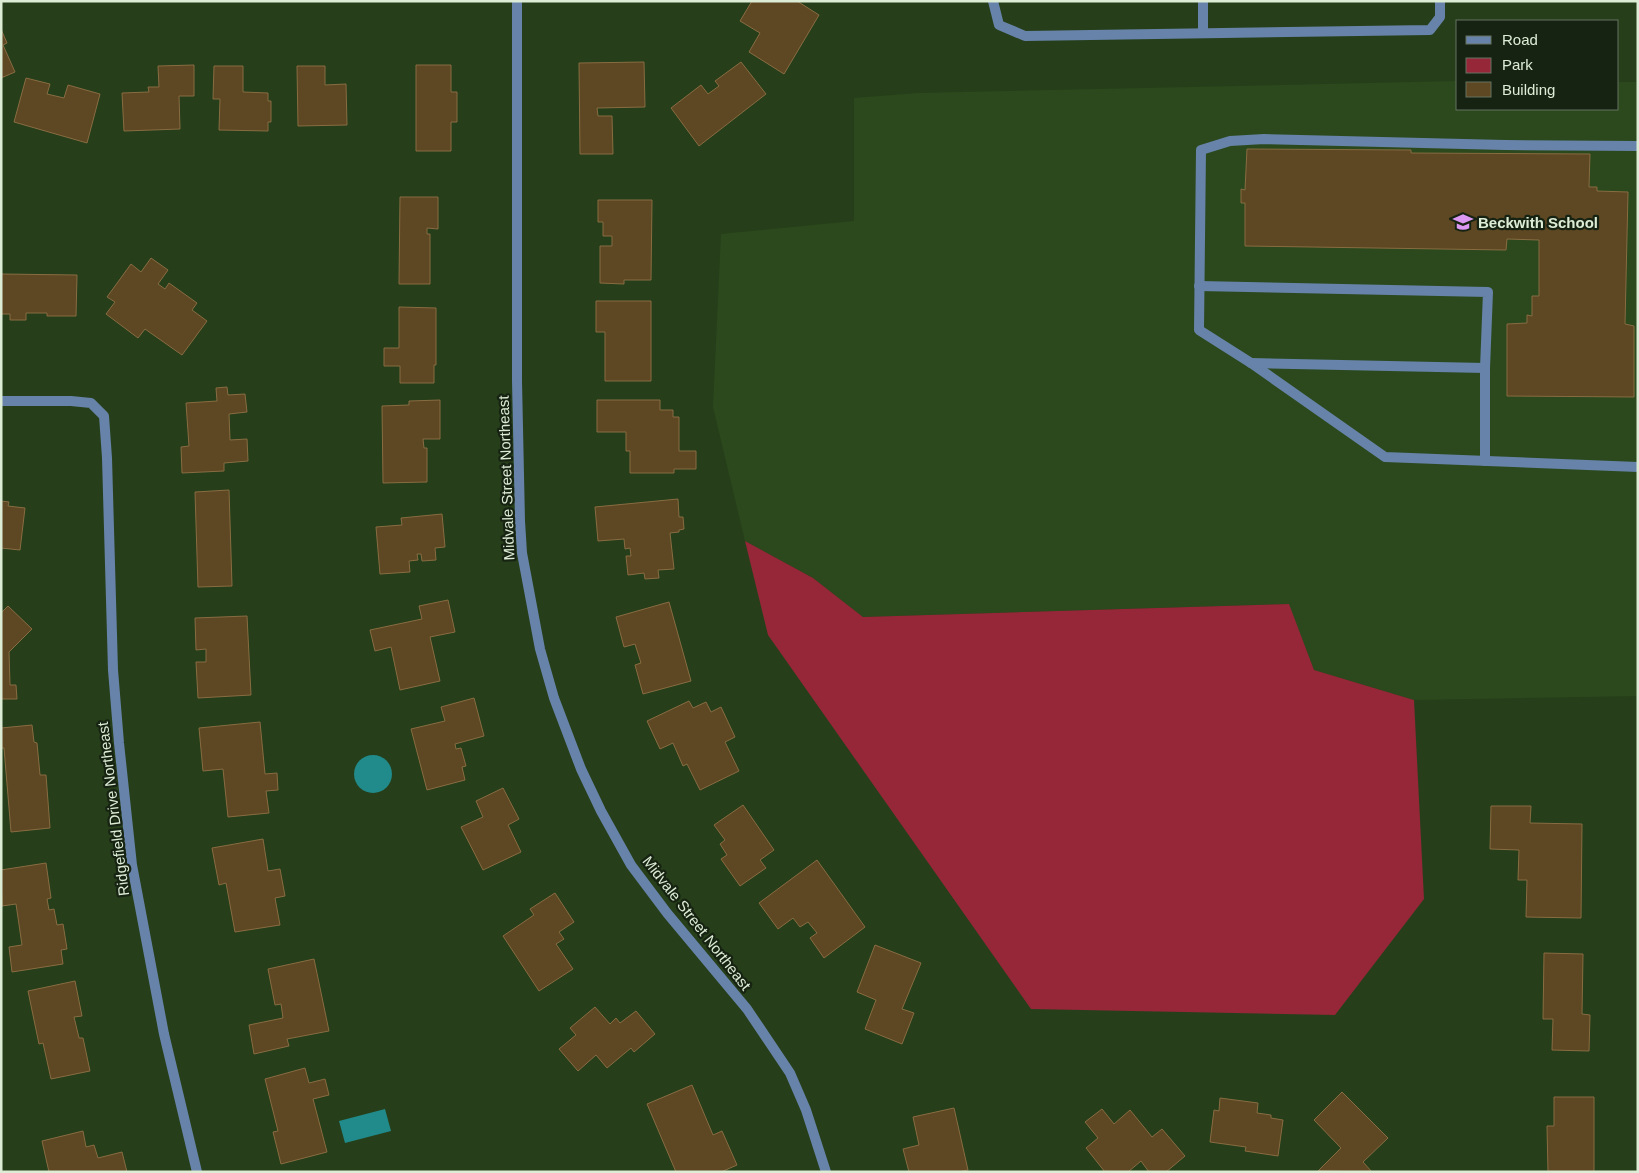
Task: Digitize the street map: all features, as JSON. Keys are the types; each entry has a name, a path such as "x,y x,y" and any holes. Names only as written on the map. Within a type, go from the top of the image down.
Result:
{"street":[{"name":"Midvale Street Northeast","path":"517,1 518,468 522,553 540,649 554,698 581,769 601,811 632,865 667,913 747,1009 790,1073 806,1110 826,1172"},
{"path":"993,1 999,25 1025,36 1430,30 1440,17 1440,1"},
{"path":"1203,1 1203,33"},
{"path":"1638,146 1264,139 1230,141 1201,150 1199,330 1385,457 1638,466"},
{"path":"1200,286 1488,292 1485,368 1485,461"},
{"path":"1251,364 1485,368"},
{"name":"Ridgefield Drive Northeast","path":"1,401 71,401 91,403 104,416 113,670 132,865 164,1034 197,1172"}],"shaded area":[{"path":"1456,81 1456,110 1619,110 1619,82 1638,82 1638,696 1414,700 1314,670 1288,604 863,617 813,578 745,541 713,407 721,234 854,221 854,98 918,93"}],"green space":[{"path":"745,541 813,578 863,617 1289,604 1314,670 1414,700 1424,899 1335,1015 1031,1009 768,635"}],"water":[{"path":"373,755 386,761 392,774 386,787 373,793 360,787 354,774 360,761"},
{"path":"385,1109 391,1131 345,1143 339,1121"}],"building":[{"path":"752,1 797,1 819,15 784,74 749,52 760,33 740,21"},
{"path":"1,29 7,43 3,45 15,72 1,78"},
{"path":"644,62 645,107 597,108 598,116 612,116 613,154 580,154 579,63"},
{"path":"741,62 766,94 699,146 671,108 701,85 708,94 719,86 715,81"},
{"path":"194,65 194,96 179,96 180,129 124,131 122,93 149,92 148,87 159,87 158,66"},
{"path":"416,65 451,65 451,92 457,92 457,122 451,122 451,151 416,151"},
{"path":"214,66 243,66 243,92 268,93 268,101 271,101 271,122 268,122 268,131 219,130 220,99 213,99"},
{"path":"297,66 325,66 325,85 346,84 347,125 298,126"},
{"path":"26,78 50,84 47,94 64,98 68,85 100,94 87,143 14,122"},
{"path":"1247,149 1411,150 1411,153 1590,154 1589,187 1597,187 1597,191 1628,192 1625,324 1634,326 1634,397 1507,396 1507,324 1527,323 1527,315 1532,316 1532,296 1539,296 1539,240 1507,239 1506,250 1245,246 1245,203 1241,203 1241,189 1245,190"},
{"path":"400,197 438,197 438,229 427,228 427,234 430,234 430,284 399,284"},
{"path":"598,200 652,200 651,280 624,280 624,284 600,283 600,246 612,246 612,236 603,236 603,222 598,222"},
{"path":"151,258 168,270 158,284 165,289 169,283 197,303 192,310 207,321 182,355 145,329 138,338 106,314 115,302 107,297 131,264 141,272"},
{"path":"1,274 77,275 76,316 47,316 47,313 26,313 26,320 10,320 10,314 1,314"},
{"path":"596,301 651,301 651,381 605,381 605,332 596,332"},
{"path":"399,307 436,308 436,365 434,365 434,383 400,383 400,366 384,366 384,348 399,348"},
{"path":"227,387 228,395 245,394 247,412 229,414 230,440 247,439 248,461 224,463 224,471 182,473 181,447 189,446 186,403 217,401 216,388"},
{"path":"440,400 440,439 423,439 424,448 427,448 427,482 383,483 382,406 409,405 409,401"},
{"path":"597,400 660,400 660,410 673,410 673,417 679,417 679,451 696,451 696,469 674,469 674,473 630,473 630,451 626,451 626,432 597,432"},
{"path":"229,490 232,586 198,587 195,492"},
{"path":"678,499 679,517 683,517 684,529 679,530 679,532 670,533 674,569 658,570 659,578 645,579 644,573 628,575 626,556 631,556 630,548 625,549 624,539 598,541 595,507"},
{"path":"1,501 9,502 8,506 25,508 20,550 1,548"},
{"path":"442,514 445,547 435,548 436,560 422,561 421,554 417,554 418,560 409,561 410,572 380,574 376,527 402,525 401,518"},
{"path":"448,600 455,632 430,637 440,681 400,690 391,647 375,651 370,630 422,619 419,606"},
{"path":"669,602 691,681 643,694 635,665 641,663 635,644 624,647 616,617"},
{"path":"8,606 32,629 9,652 10,685 16,685 17,699 1,699 1,613"},
{"path":"247,616 251,695 198,698 196,662 206,662 206,649 196,650 195,618"},
{"path":"474,698 484,736 455,744 456,749 461,748 466,766 462,767 465,780 427,790 411,729 445,721 441,707"},
{"path":"689,701 693,708 706,702 711,712 721,707 735,737 725,742 739,771 700,790 687,764 683,766 673,743 660,749 647,721"},
{"path":"260,722 265,774 277,773 278,790 266,791 269,813 228,817 223,769 203,771 199,728"},
{"path":"32,725 34,742 37,743 40,775 46,775 50,828 11,832 4,748 1,748 1,728"},
{"path":"503,788 519,819 508,825 521,852 483,870 461,827 483,817 476,801"},
{"path":"743,805 774,850 760,860 766,868 740,886 721,859 727,855 720,844 725,840 714,825"},
{"path":"1491,806 1531,806 1530,823 1582,824 1581,918 1526,917 1527,880 1518,880 1519,850 1490,849"},
{"path":"263,839 268,871 280,869 285,896 275,898 280,925 235,932 226,883 219,885 212,848"},
{"path":"817,860 865,927 824,958 810,938 817,933 808,922 800,927 793,918 778,929 759,903"},
{"path":"46,863 51,898 47,899 49,910 54,909 57,925 63,924 67,949 61,950 63,964 12,972 9,947 22,945 16,904 2,906 1,870"},
{"path":"555,893 574,922 559,932 564,939 556,944 573,969 539,991 503,936 534,915 530,909"},
{"path":"875,945 921,963 902,1009 914,1013 902,1044 865,1029 876,1000 857,992"},
{"path":"1544,953 1583,954 1582,1014 1590,1015 1589,1051 1552,1050 1553,1019 1543,1019"},
{"path":"314,959 329,1031 287,1039 289,1046 254,1054 249,1025 283,1018 281,1004 275,1005 268,969"},
{"path":"75,981 82,1016 74,1017 79,1038 83,1038 90,1071 51,1079 43,1043 39,1044 28,991"},
{"path":"595,1007 610,1024 616,1018 620,1023 636,1011 655,1034 634,1052 631,1048 607,1068 596,1055 578,1071 559,1049 576,1035 570,1028"},
{"path":"305,1068 309,1083 325,1079 329,1095 313,1099 327,1152 281,1164 273,1132 278,1131 265,1079"},
{"path":"692,1085 713,1135 722,1131 737,1165 721,1172 676,1172 647,1104"},
{"path":"1342,1092 1388,1138 1363,1162 1372,1172 1318,1171 1341,1148 1314,1120"},
{"path":"1554,1097 1594,1097 1594,1172 1548,1172 1547,1126 1554,1126"},
{"path":"1220,1098 1258,1103 1257,1113 1271,1115 1271,1118 1283,1120 1278,1156 1245,1151 1246,1147 1210,1142 1214,1110 1219,1111"},
{"path":"954,1108 968,1170 958,1172 909,1172 903,1149 919,1145 913,1117"},
{"path":"1102,1109 1114,1124 1130,1110 1152,1137 1162,1129 1185,1156 1166,1172 1149,1172 1141,1161 1128,1172 1105,1172 1086,1148 1098,1138 1085,1122"},
{"path":"83,1131 86,1147 94,1145 98,1158 122,1152 127,1172 49,1172 42,1141"}],"place":[{"name":"Beckwith School","path":"1463,222"}]}
